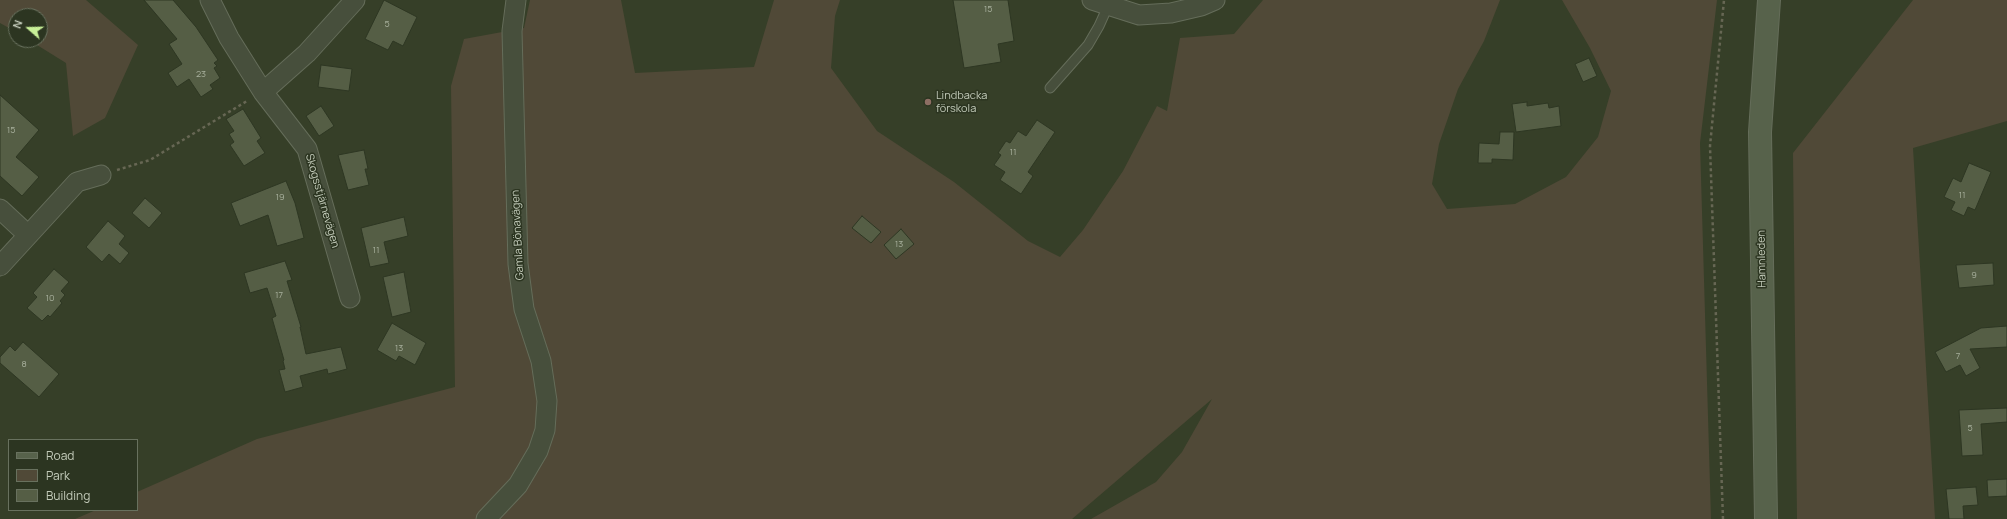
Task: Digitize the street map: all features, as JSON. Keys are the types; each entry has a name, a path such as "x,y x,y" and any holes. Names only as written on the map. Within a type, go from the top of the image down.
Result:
{"main road":[{"name":"Hamnleden","path":"1766,519 1760,132 1769,0"}],"street":[{"name":"Skogsstjärnevägen","path":"210,0 229,38 263,92 306,149 350,298"},
{"path":"263,92 307,53 355,0"},
{"name":"Gamla Bönavägen","path":"486,519 518,486 538,451 545,430 547,401 541,361 524,309 518,264 512,31 516,0"},
{"path":"1100,3 1139,15 1171,13 1201,6 1215,0"},
{"path":"0,266 77,182 102,174"},
{"path":"0,209 28,235"}],"lane":[{"path":"1050,88 1088,45 1099,26 1100,3"}],"path":[{"path":"1723,519 1710,146 1724,0"},
{"path":"102,174 150,160 263,92"}],"green space":[{"path":"0,0 86,0 138,45 105,118 73,136 66,63 42,48 48,48 48,8 8,8 8,28 0,23"},
{"path":"530,0 621,0 635,73 754,67 774,0 840,0 835,16 831,68 877,131 954,182 1028,241 1060,257 1083,230 1123,171 1157,106 1167,111 1180,38 1234,34 1263,0 1500,0 1484,41 1458,89 1439,144 1432,184 1447,209 1515,204 1566,177 1598,137 1611,91 1590,48 1562,0 1717,0 1700,143 1711,519 1091,519 1156,482 1182,452 1212,399 1072,519 75,519 94,511 138,511 138,492 257,439 455,387 451,86 464,39 524,28"},
{"path":"1913,0 2007,0 2007,121 1913,148 1935,519 1797,519 1793,153"}],"building":[{"path":"144,0 173,0 196,27 218,60 214,63 217,66 214,68 220,78 210,85 213,89 201,97 189,79 177,87 168,73 182,64 169,44 177,39"},
{"path":"384,0 417,17 403,46 393,41 388,50 365,39"},
{"path":"953,0 1008,0 1014,41 998,44 1001,62 964,68"},
{"path":"1589,58 1597,76 1583,82 1575,64"},
{"path":"321,65 352,69 349,91 318,87"},
{"path":"0,95 39,130 16,157 39,177 22,196 0,176"},
{"path":"1527,102 1527,106 1548,103 1549,108 1559,106 1561,126 1516,132 1512,104"},
{"path":"321,106 334,126 319,136 306,116"},
{"path":"243,109 261,138 257,141 265,153 244,166 230,145 234,142 229,134 234,131 226,119"},
{"path":"1037,120 1055,132 1028,172 1033,176 1021,194 1000,180 1005,172 994,165 1001,155 998,153 1006,141 1010,143 1018,131 1026,136"},
{"path":"1500,132 1514,132 1513,160 1492,159 1492,163 1478,163 1479,143 1499,144"},
{"path":"364,150 368,169 365,169 369,185 348,190 338,155"},
{"path":"1969,163 1991,172 1975,210 1968,207 1964,216 1951,210 1955,202 1944,197 1953,178 1961,182"},
{"path":"286,181 295,203 304,238 277,246 268,215 240,226 231,203"},
{"path":"145,198 162,213 149,228 132,213"},
{"path":"862,216 881,232 871,243 852,228"},
{"path":"404,217 408,236 384,242 389,263 370,267 361,228"},
{"path":"108,221 125,236 119,244 129,253 120,264 109,254 102,262 86,247"},
{"path":"901,229 914,244 896,259 884,245"},
{"path":"285,261 292,280 287,281 301,327 306,354 341,347 347,369 328,374 327,369 300,376 303,387 285,392 279,370 285,369 284,360 272,318 276,316 267,288 250,293 244,273"},
{"path":"1993,263 1994,285 1959,288 1956,265"},
{"path":"54,269 69,282 61,291 65,295 60,301 62,303 50,317 48,315 42,321 27,308 37,297 33,293"},
{"path":"404,272 411,312 392,317 383,277"},
{"path":"392,323 426,343 415,365 399,356 396,361 377,350"},
{"path":"2007,326 2007,347 1970,349 1980,368 1966,376 1960,365 1946,372 1935,352 1981,328"},
{"path":"23,342 59,374 39,397 0,363 0,357 10,346 15,351"},
{"path":"2007,408 2007,422 1981,424 1983,455 1962,456 1959,410"},
{"path":"2007,479 2007,496 1988,497 1987,480"},
{"path":"1976,487 1978,505 1963,506 1964,519 1949,519 1946,489"}],"place":[{"name":"Lindbacka förskola","path":"928,102"}]}
